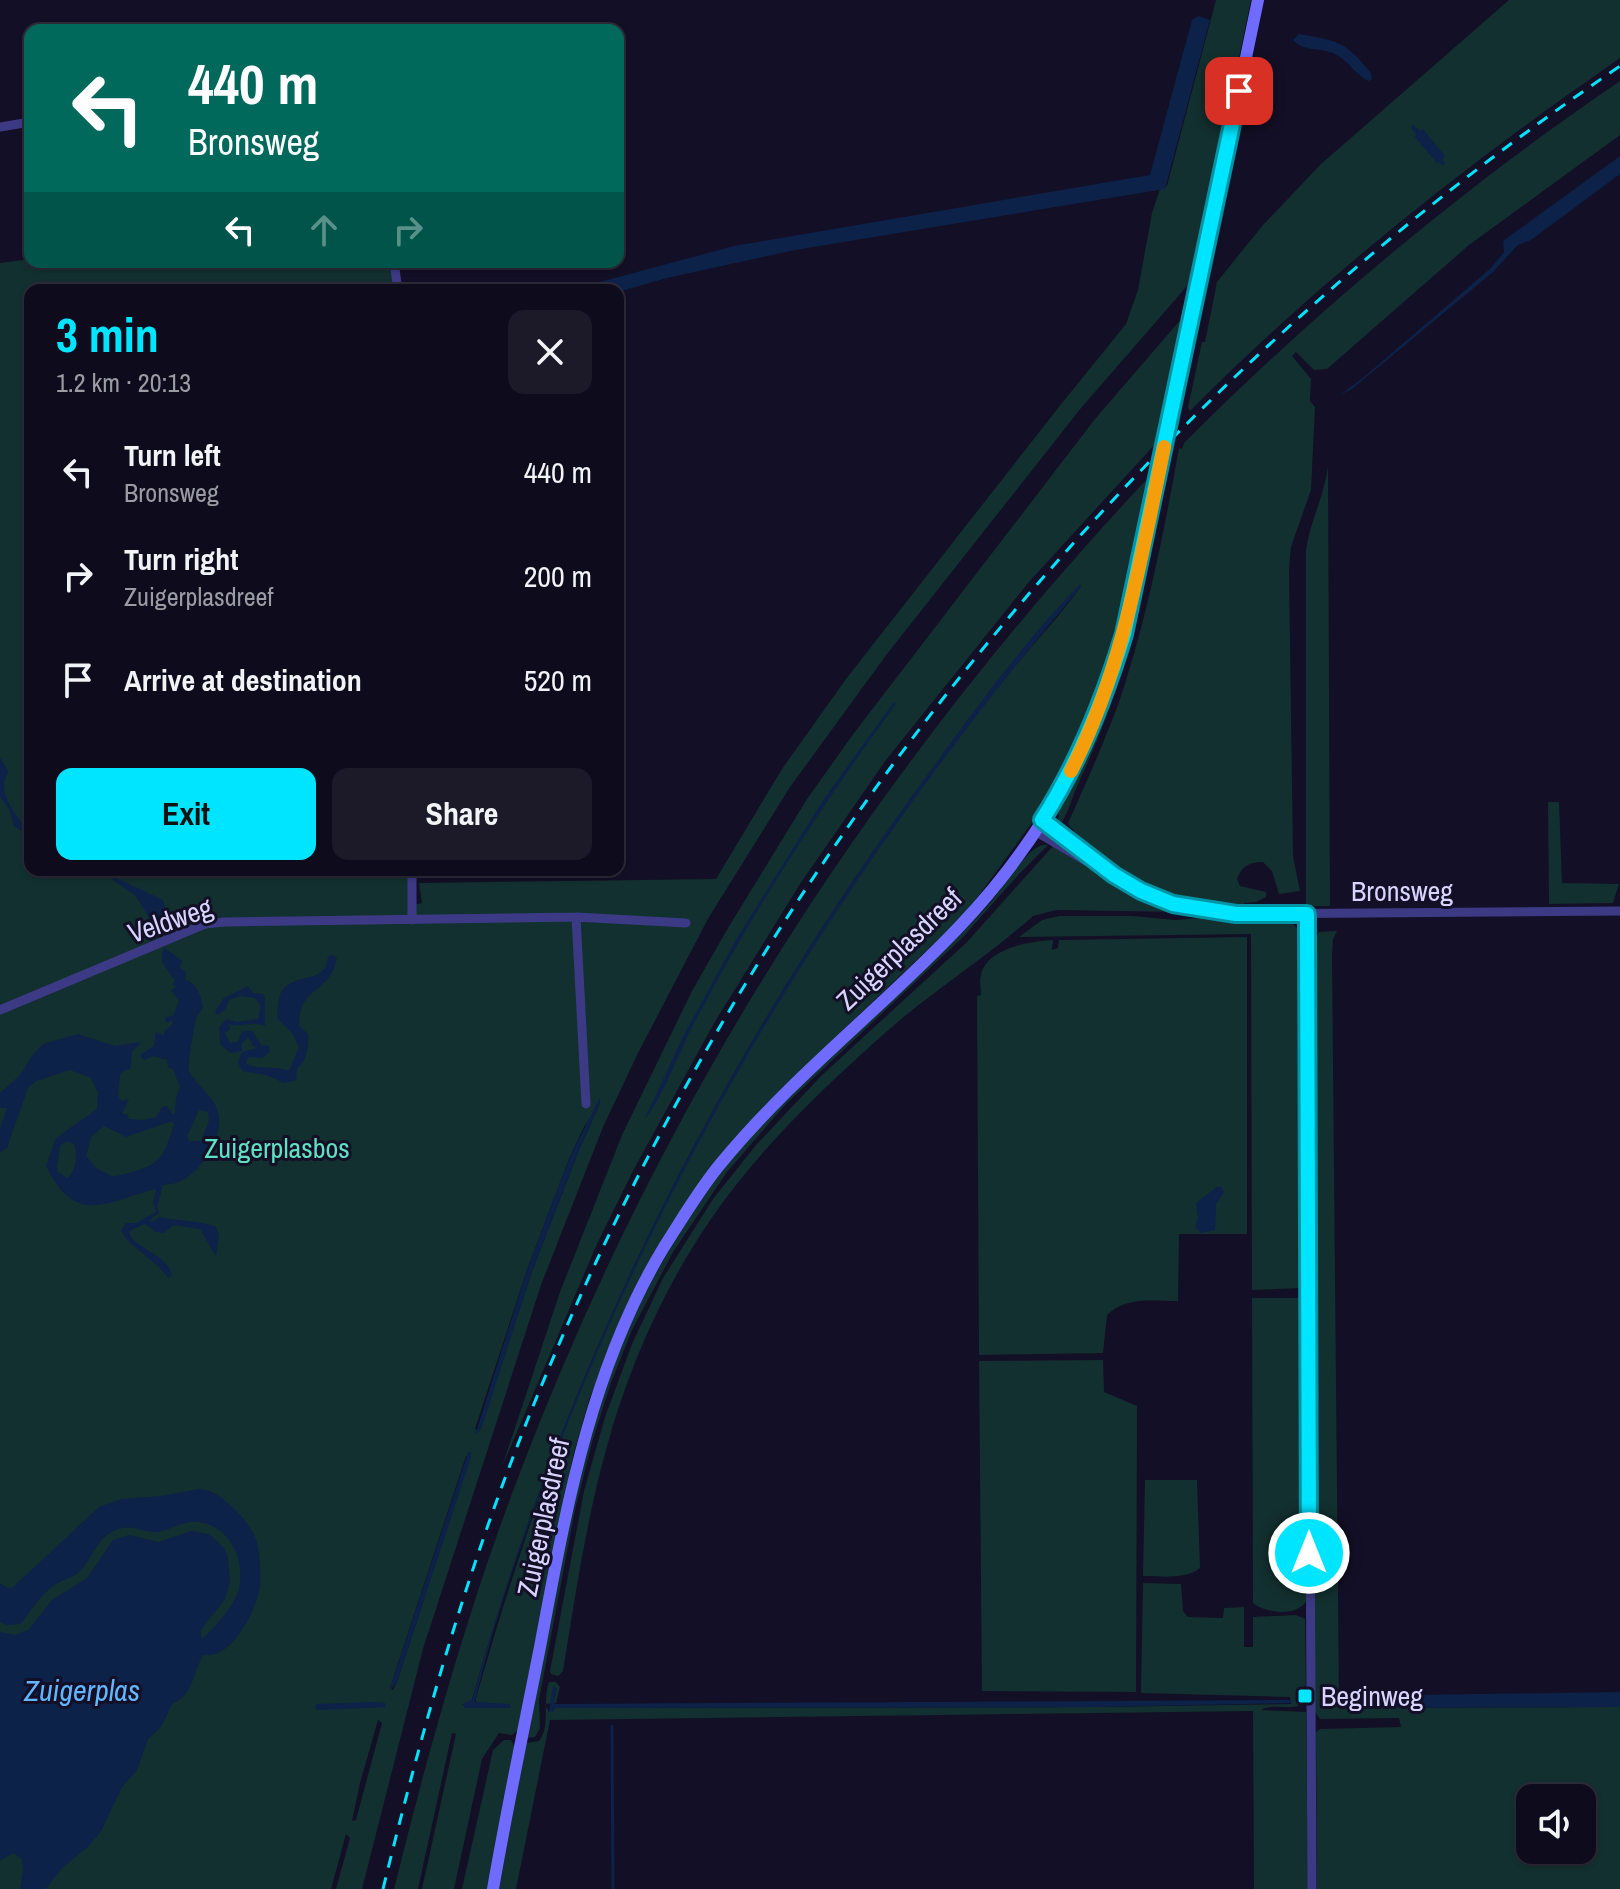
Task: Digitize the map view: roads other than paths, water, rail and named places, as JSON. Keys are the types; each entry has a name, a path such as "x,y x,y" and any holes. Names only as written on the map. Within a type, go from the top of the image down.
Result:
{"main road":[{"name":"Zuigerplasdreef","path":"493,1889 570,1491 605,1371 634,1304 662,1251 720,1164 794,1085 958,928 989,893 1039,826 1084,745 1111,679 1124,634 1258,0"}],"street":[{"path":"0,127 24,123"},
{"name":"Bronsweg","path":"1039,826 1086,861 1100,865 1154,897 1190,909 1236,914 1620,911"},
{"path":"412,876 412,920"},
{"path":"1307,914 1312,1889"},
{"path":"576,917 586,1104"},
{"name":"Veldweg","path":"0,1010 205,924 576,917 686,923"}],"water":[{"path":"1198,16 1210,20 1165,189 795,250 624,290 624,284 592,284 734,246 1150,175 1192,20"},
{"path":"1299,34 1333,41 1347,48 1371,73 1372,79 1364,79 1335,54 1297,44 1293,40"},
{"path":"1413,125 1420,131 1423,129 1445,156 1442,166 1414,136"},
{"path":"1620,156 1620,174 1531,240 1518,245 1493,272 1352,389 1340,395 1491,268 1504,252 1503,241"},
{"path":"1080,584 1081,587 927,781 856,882 789,986 726,1093 668,1202 614,1314 566,1428 515,1563 475,1702 510,1704 511,1708 464,1708 464,1703 472,1700 509,1579 551,1460 599,1343 652,1228 710,1116 840,900 912,796 1014,660"},
{"path":"894,702 896,704 812,823 761,906 712,990 645,1118 685,1033 737,938 824,799"},
{"path":"0,757 8,772 4,790 24,825 24,832 14,826 9,809 0,797"},
{"path":"110,876 163,900 167,915 156,926 149,924 147,914 135,895"},
{"path":"165,948 182,961 180,968 186,972 185,979 195,986 200,997 203,1006 197,1016 189,1071 213,1101 219,1122 215,1143 204,1161 181,1181 163,1185 157,1207 159,1213 150,1220 152,1222 159,1217 216,1227 219,1234 216,1257 200,1229 174,1225 164,1233 156,1232 145,1224 129,1231 136,1242 169,1267 172,1275 168,1278 121,1231 126,1223 136,1223 156,1212 153,1203 156,1189 107,1204 81,1204 57,1185 46,1166 56,1138 97,1109 98,1093 91,1078 70,1070 36,1081 28,1088 7,1148 0,1152 0,1129 7,1108 0,1108 0,1093 20,1075 43,1044 78,1034 115,1046 139,1042 132,1051 130,1070 120,1075 118,1095 121,1101 129,1099 122,1114 127,1114 129,1119 143,1120 156,1117 162,1107 167,1106 172,1114 175,1113 180,1087 173,1069 168,1068 167,1060 153,1056 144,1060 140,1055 154,1046 156,1032 164,1035 164,1031 173,1024 172,1020 167,1023 165,1020 173,1016 179,1001 171,990 176,987 172,984 175,981 162,962","holes":["199,1110 208,1112 209,1121 201,1141 189,1141 187,1136","172,1121 174,1125 161,1156 142,1169 112,1176 96,1168 86,1156 91,1137 104,1126 126,1137","67,1141 75,1148 74,1167 67,1178 57,1171 60,1146"]},
{"path":"328,956 337,958 328,979 309,996 300,1012 299,1026 308,1034 308,1044 305,1057 297,1069 296,1080 284,1083 266,1075 242,1071 238,1062 242,1052 258,1048 253,1046 249,1037 242,1043 242,1051 230,1053 220,1044 219,1028 226,1019 237,1022 258,1019 261,1006 255,998 240,996 229,1000 225,1010 217,1015 215,1011 224,998 248,986 253,993 263,994 265,1026 228,1024 230,1029 225,1033 230,1043 238,1042 242,1031 252,1031 261,1045 269,1046 270,1052 262,1058 249,1057 247,1064 289,1071 299,1047 292,1033 277,1018 281,994 291,983 318,974 327,965"},
{"path":"600,1097 532,1271 486,1415 480,1431 475,1435 527,1270 569,1159"},
{"path":"1217,1187 1224,1192 1216,1204 1215,1230 1201,1233 1195,1227 1198,1218 1196,1203"},
{"path":"468,1452 471,1452 471,1457 397,1682 391,1690 390,1688"},
{"name":"Zuigerplas","path":"199,1489 213,1492 224,1500 244,1519 254,1535 259,1552 260,1585 250,1615 238,1636 222,1651 203,1655 189,1690 172,1704 161,1727 148,1739 137,1770 122,1787 101,1831 89,1846 61,1869 46,1889 20,1889 21,1858 13,1853 0,1861 0,1632 15,1635 28,1630 52,1600 87,1578 113,1540 129,1535 159,1542 191,1531 209,1534 224,1548 228,1558 230,1581 225,1599 201,1630 201,1637 204,1638 233,1602 239,1588 240,1566 227,1537 210,1525 193,1522 158,1532 127,1528 109,1533 80,1571 48,1590 21,1624 0,1622 0,1583 9,1589 13,1587 99,1507 122,1499"},
{"path":"553,1686 557,1688 554,1704 1292,1700 1292,1703 1100,1707 555,1708 549,1712"},
{"path":"1620,1692 1620,1707 1344,1708 1338,1704 1344,1696"},
{"path":"385,1703 386,1707 315,1708 316,1704"}],"waterway":[{"path":"612,1726 613,1889"}],"railway":[{"path":"383,1889 425,1729 491,1517 599,1256 704,1054 824,862 957,680 1105,509 1265,349 1437,201 1620,66"}],"place":[{"name":"Beginweg","path":"1305,1696"}],"park label":[{"name":"Zuigerplasbos","path":"277,1148"}]}
